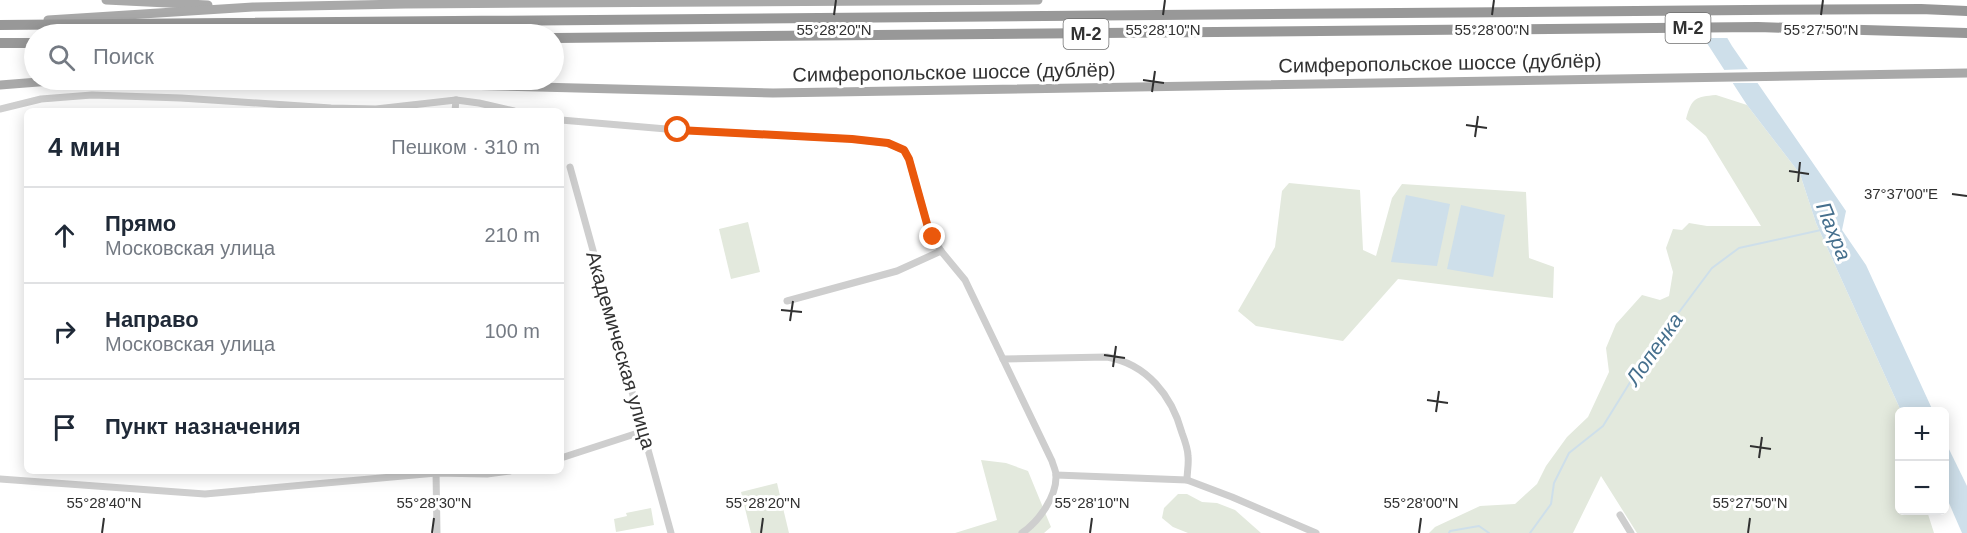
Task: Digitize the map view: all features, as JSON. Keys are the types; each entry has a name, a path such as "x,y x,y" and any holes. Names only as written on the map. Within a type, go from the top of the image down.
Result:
{"highway":[{"name":"М-2","path":"0,24 1747,10 1967,11"},
{"name":"М-2","path":"564,38 1758,27 1967,33"},
{"path":"0,43 24,43"}],"main road":[{"path":"106,0 253,7"},
{"path":"0,24 253,7 1038,0"},
{"name":"Симферопольское шоссе (дублёр)","path":"564,88 773,93 1967,73"},
{"path":"1,85 24,83"}],"street":[{"path":"0,109 40,99 92,95 181,98 327,108"},
{"path":"456,100 456,108"},
{"path":"385,108 456,100 501,108"},
{"path":"564,120 678,130 852,139 896,145 904,150 909,159 929,231 940,251 965,279 1052,461 1056,475 1054,489 1036,521 1022,533"},
{"name":"Академическая улица","path":"570,167 671,533"},
{"path":"787,301 897,271 940,251"},
{"path":"1003,358 1107,357 1124,360 1136,367 1161,388 1179,422 1188,455 1187,480"},
{"path":"564,457 644,431"},
{"path":"0,479 205,495 416,474"},
{"path":"436,474 437,533"},
{"path":"1056,475 1187,480 1232,496 1316,533"},
{"path":"1620,515 1631,533"}],"shaded area":[{"path":"1716,95 1747,105 1800,174 1816,223 1899,407 1895,407 1895,515 1928,515 1934,533 1637,533 1601,476 1573,533 1429,533 1435,527 1480,506 1515,504 1537,484 1546,466 1567,437 1588,417 1609,372 1606,348 1616,324 1642,295 1660,300 1669,296 1673,272 1666,248 1673,229 1682,230 1689,223 1707,226 1761,226 1706,136 1686,119 1693,102"},
{"path":"1289,183 1360,190 1363,250 1376,256 1392,198 1402,184 1526,192 1529,258 1554,267 1553,298 1398,279 1343,341 1256,326 1238,311 1275,247 1282,191"},
{"path":"748,222 760,272 731,279 719,229"},
{"path":"981,460 1006,463 1028,471 1051,527 1044,533 955,533 997,520"},
{"path":"777,483 789,533 751,533 741,492"},
{"path":"1178,494 1187,494 1202,502 1217,503 1235,510 1261,533 1188,533 1173,527 1162,518 1164,508"},
{"path":"651,508 654,525 616,532 614,519 627,516 626,513"}],"water":[{"name":"Пахра","path":"1679,0 1705,0 1732,46 1846,211 1842,230 1866,265 1931,407 1899,407 1816,223 1800,174 1747,105"},
{"path":"1406,195 1450,204 1437,266 1391,262"},
{"path":"1461,205 1505,215 1493,277 1447,269"},
{"path":"1949,449 1967,486 1967,533 1962,533 1949,503"}],"pier":[{"path":"1676,0 1709,0 1731,38 1701,38"},
{"path":"1752,69 1762,83 1730,83 1722,70"}],"waterway":[{"name":"Лопенка","path":"1530,533 1551,504 1554,483 1569,453 1603,426 1647,355 1712,268 1739,248 1821,230"},
{"name":"Лопенка","path":"1449,533 1479,526 1489,533"}],"route":[{"path":"678,130 852,139 896,145 904,150 909,159 929,231 933,237"}]}
